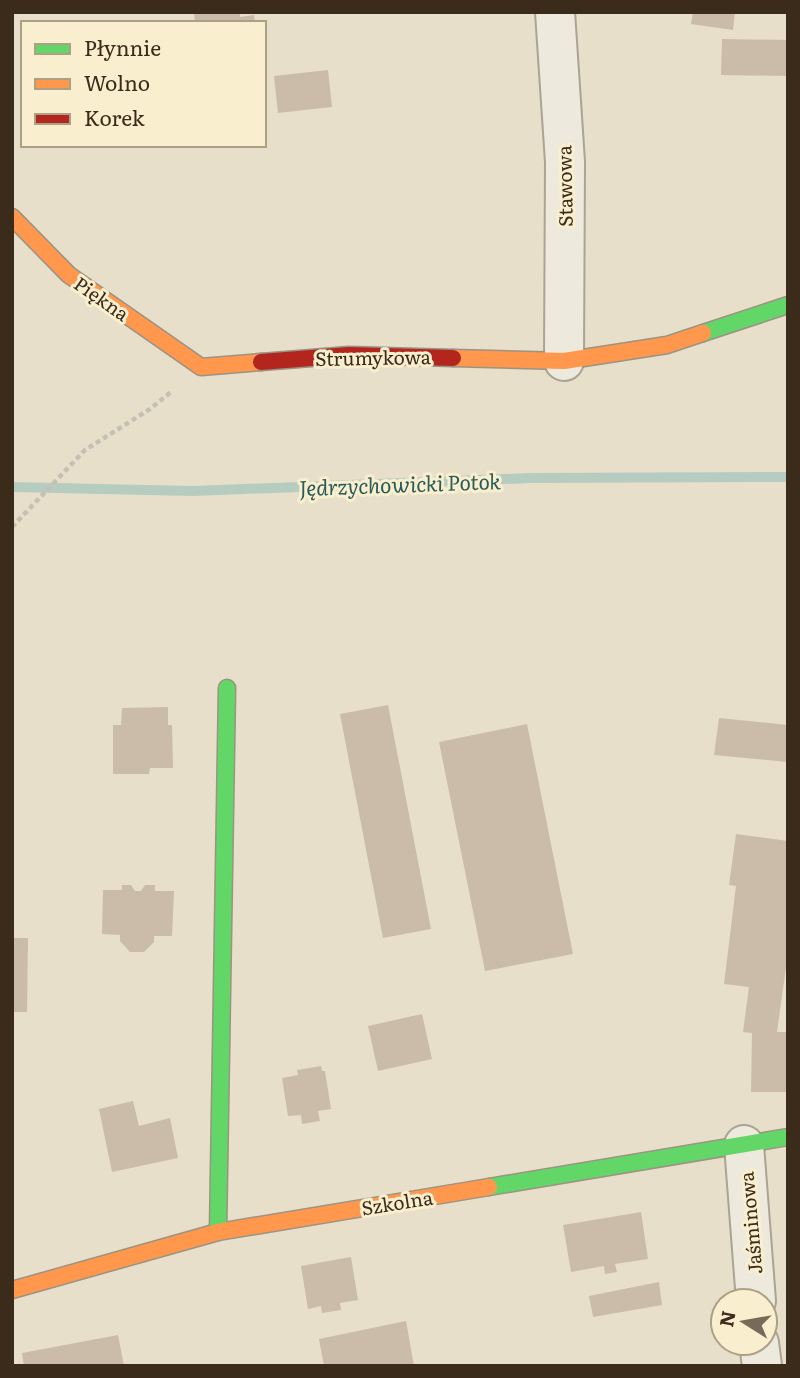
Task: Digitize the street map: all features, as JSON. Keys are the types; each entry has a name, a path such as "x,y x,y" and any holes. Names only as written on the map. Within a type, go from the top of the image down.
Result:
{"street":[{"name":"Stawowa","path":"555,12 565,162 564,361"},
{"name":"Piękna","path":"12,218 69,275 201,367"},
{"name":"Strumykowa","path":"201,367 349,355 564,361 667,345 788,305"},
{"path":"218,1232 228,688"},
{"name":"Szkolna","path":"12,1290 218,1232 788,1137"},
{"name":"Jaśminowa","path":"744,1144 755,1287"}],"path":[{"path":"13,527 85,450 150,409 201,367"}],"building":[{"path":"240,12 240,17 254,15 255,21 195,21 194,13"},
{"path":"693,12 735,12 733,30 691,24"},
{"path":"722,39 788,40 788,76 721,75"},
{"path":"328,70 332,107 278,113 274,76"},
{"path":"388,705 431,929 383,938 340,714"},
{"path":"168,707 168,725 172,725 173,768 150,768 149,774 113,774 113,725 121,725 122,708"},
{"path":"719,718 788,725 788,762 714,755"},
{"path":"527,724 573,954 485,971 439,742"},
{"path":"736,834 788,841 788,953 777,1032 788,1032 788,1092 751,1092 752,1033 743,1032 749,987 724,984 736,886 729,885"},
{"path":"122,885 131,885 135,891 141,891 145,885 155,885 155,891 174,891 172,936 154,936 154,942 144,952 130,952 120,941 120,935 102,934 103,890 122,890"},
{"path":"12,938 28,938 27,1012 12,1012"},
{"path":"422,1014 432,1059 378,1071 368,1026"},
{"path":"321,1066 322,1071 325,1071 331,1109 318,1111 320,1121 302,1124 301,1115 288,1116 282,1078 298,1075 297,1070"},
{"path":"133,1101 139,1126 170,1118 178,1158 112,1172 99,1109"},
{"path":"641,1212 648,1259 615,1264 617,1272 605,1274 604,1266 571,1272 563,1225"},
{"path":"351,1257 358,1300 340,1303 341,1310 322,1313 321,1306 308,1309 301,1266"},
{"path":"659,1282 662,1305 593,1317 589,1296"},
{"path":"406,1321 414,1366 324,1366 319,1339"},
{"path":"118,1335 124,1366 24,1366 22,1353"}],"waterway":[{"name":"Jędrzychowicki Potok","path":"12,487 193,491 531,478 788,477"}],"traffic: fast":[{"path":"703,333 788,305"},
{"path":"218,1232 227,688"},
{"path":"489,1187 788,1137"}],"traffic: slow":[{"path":"12,217 69,275 201,367 261,362"},
{"path":"453,358 564,361 667,345 703,333"},
{"path":"12,1290 218,1232 489,1187"}],"traffic: jam":[{"path":"261,362 349,355 453,358"}]}
